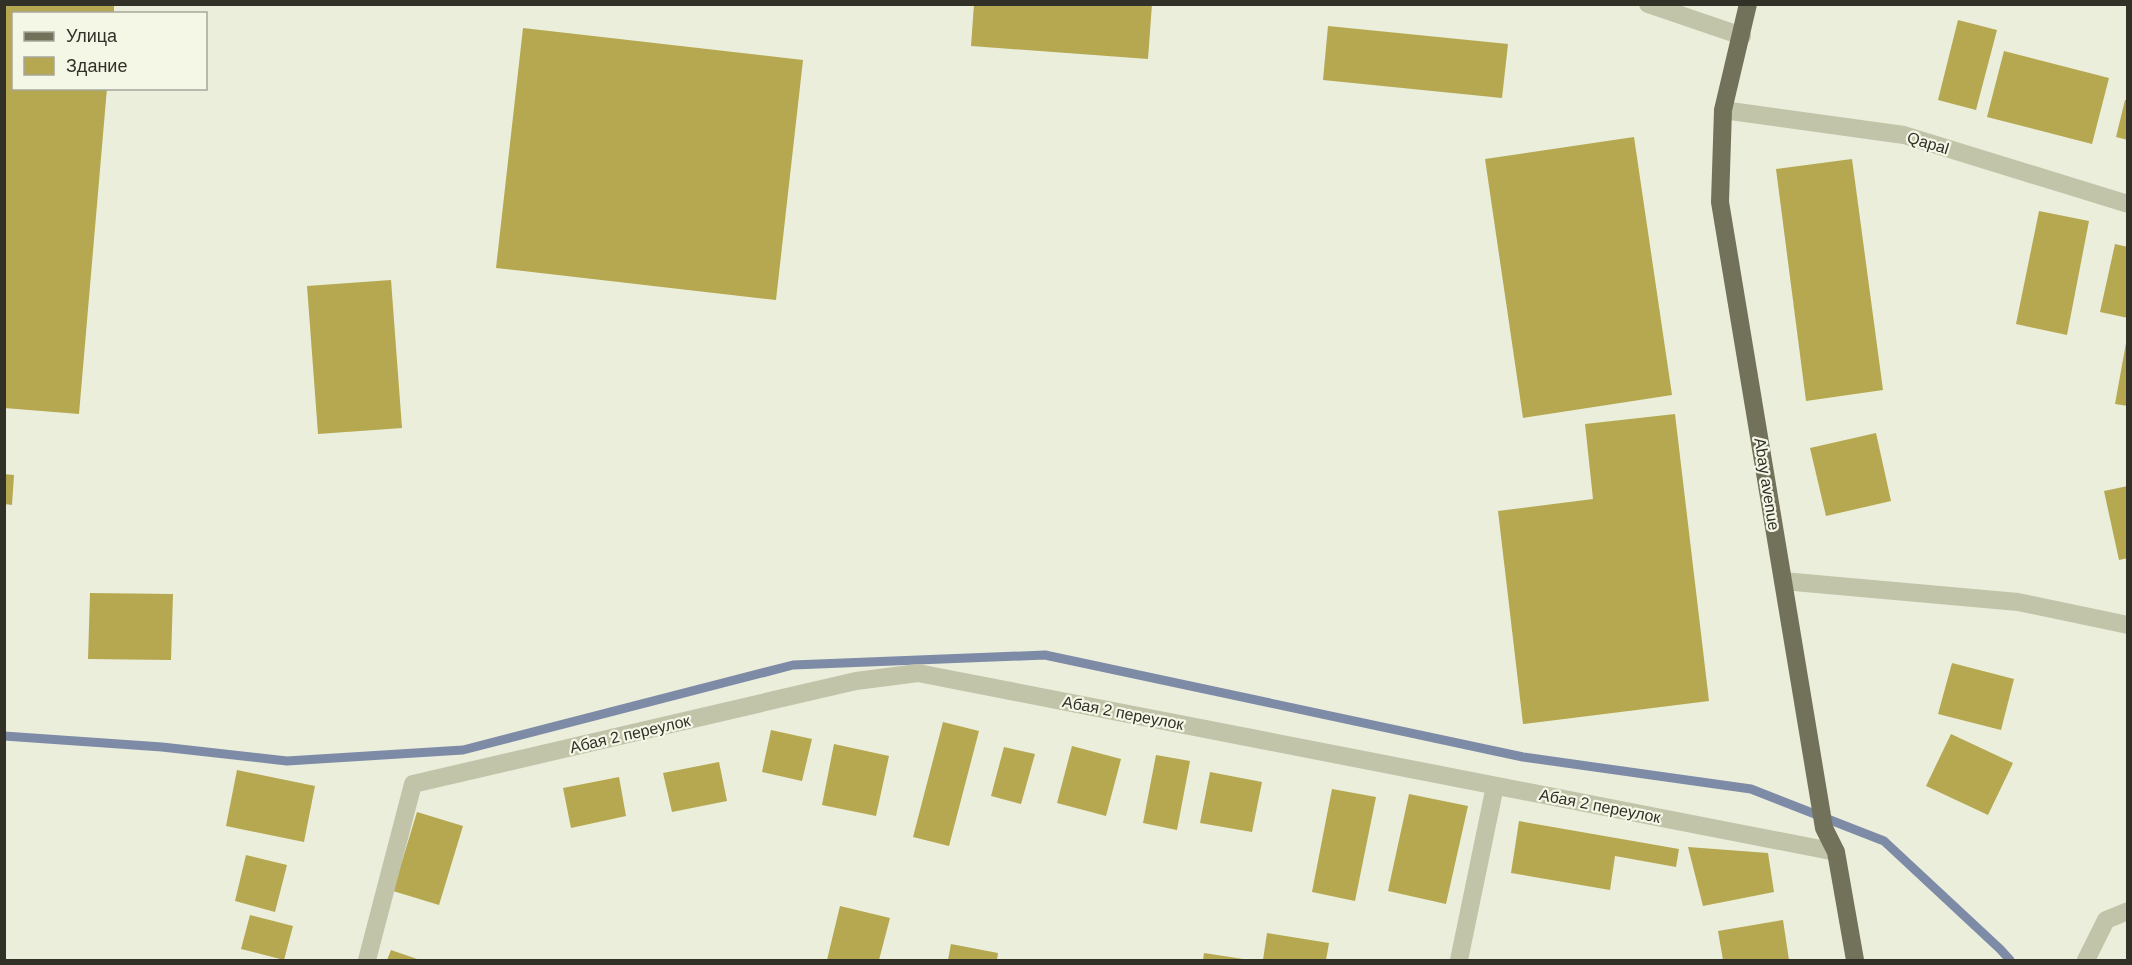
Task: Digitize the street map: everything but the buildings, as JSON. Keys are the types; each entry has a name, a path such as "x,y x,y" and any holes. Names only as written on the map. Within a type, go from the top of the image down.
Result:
{"main road":[{"name":"Abay avenue","path":"1748,4 1723,110 1720,202 1824,828 1836,852 1855,960"}],"street":[{"path":"1648,4 1742,36"},
{"name":"Qapal","path":"1723,110 1904,135 2127,204"},
{"path":"1783,581 2018,602 2127,625"},
{"name":"Абая 2 переулок","path":"367,960 413,784 856,681 918,673 1836,852"},
{"path":"1459,960 1495,786"},
{"path":"2086,960 2106,920 2127,911"}],"waterway":[{"path":"4,736 162,747 287,761 463,750 793,665 1045,655 1523,757 1751,789 1884,841 2010,960"}]}
